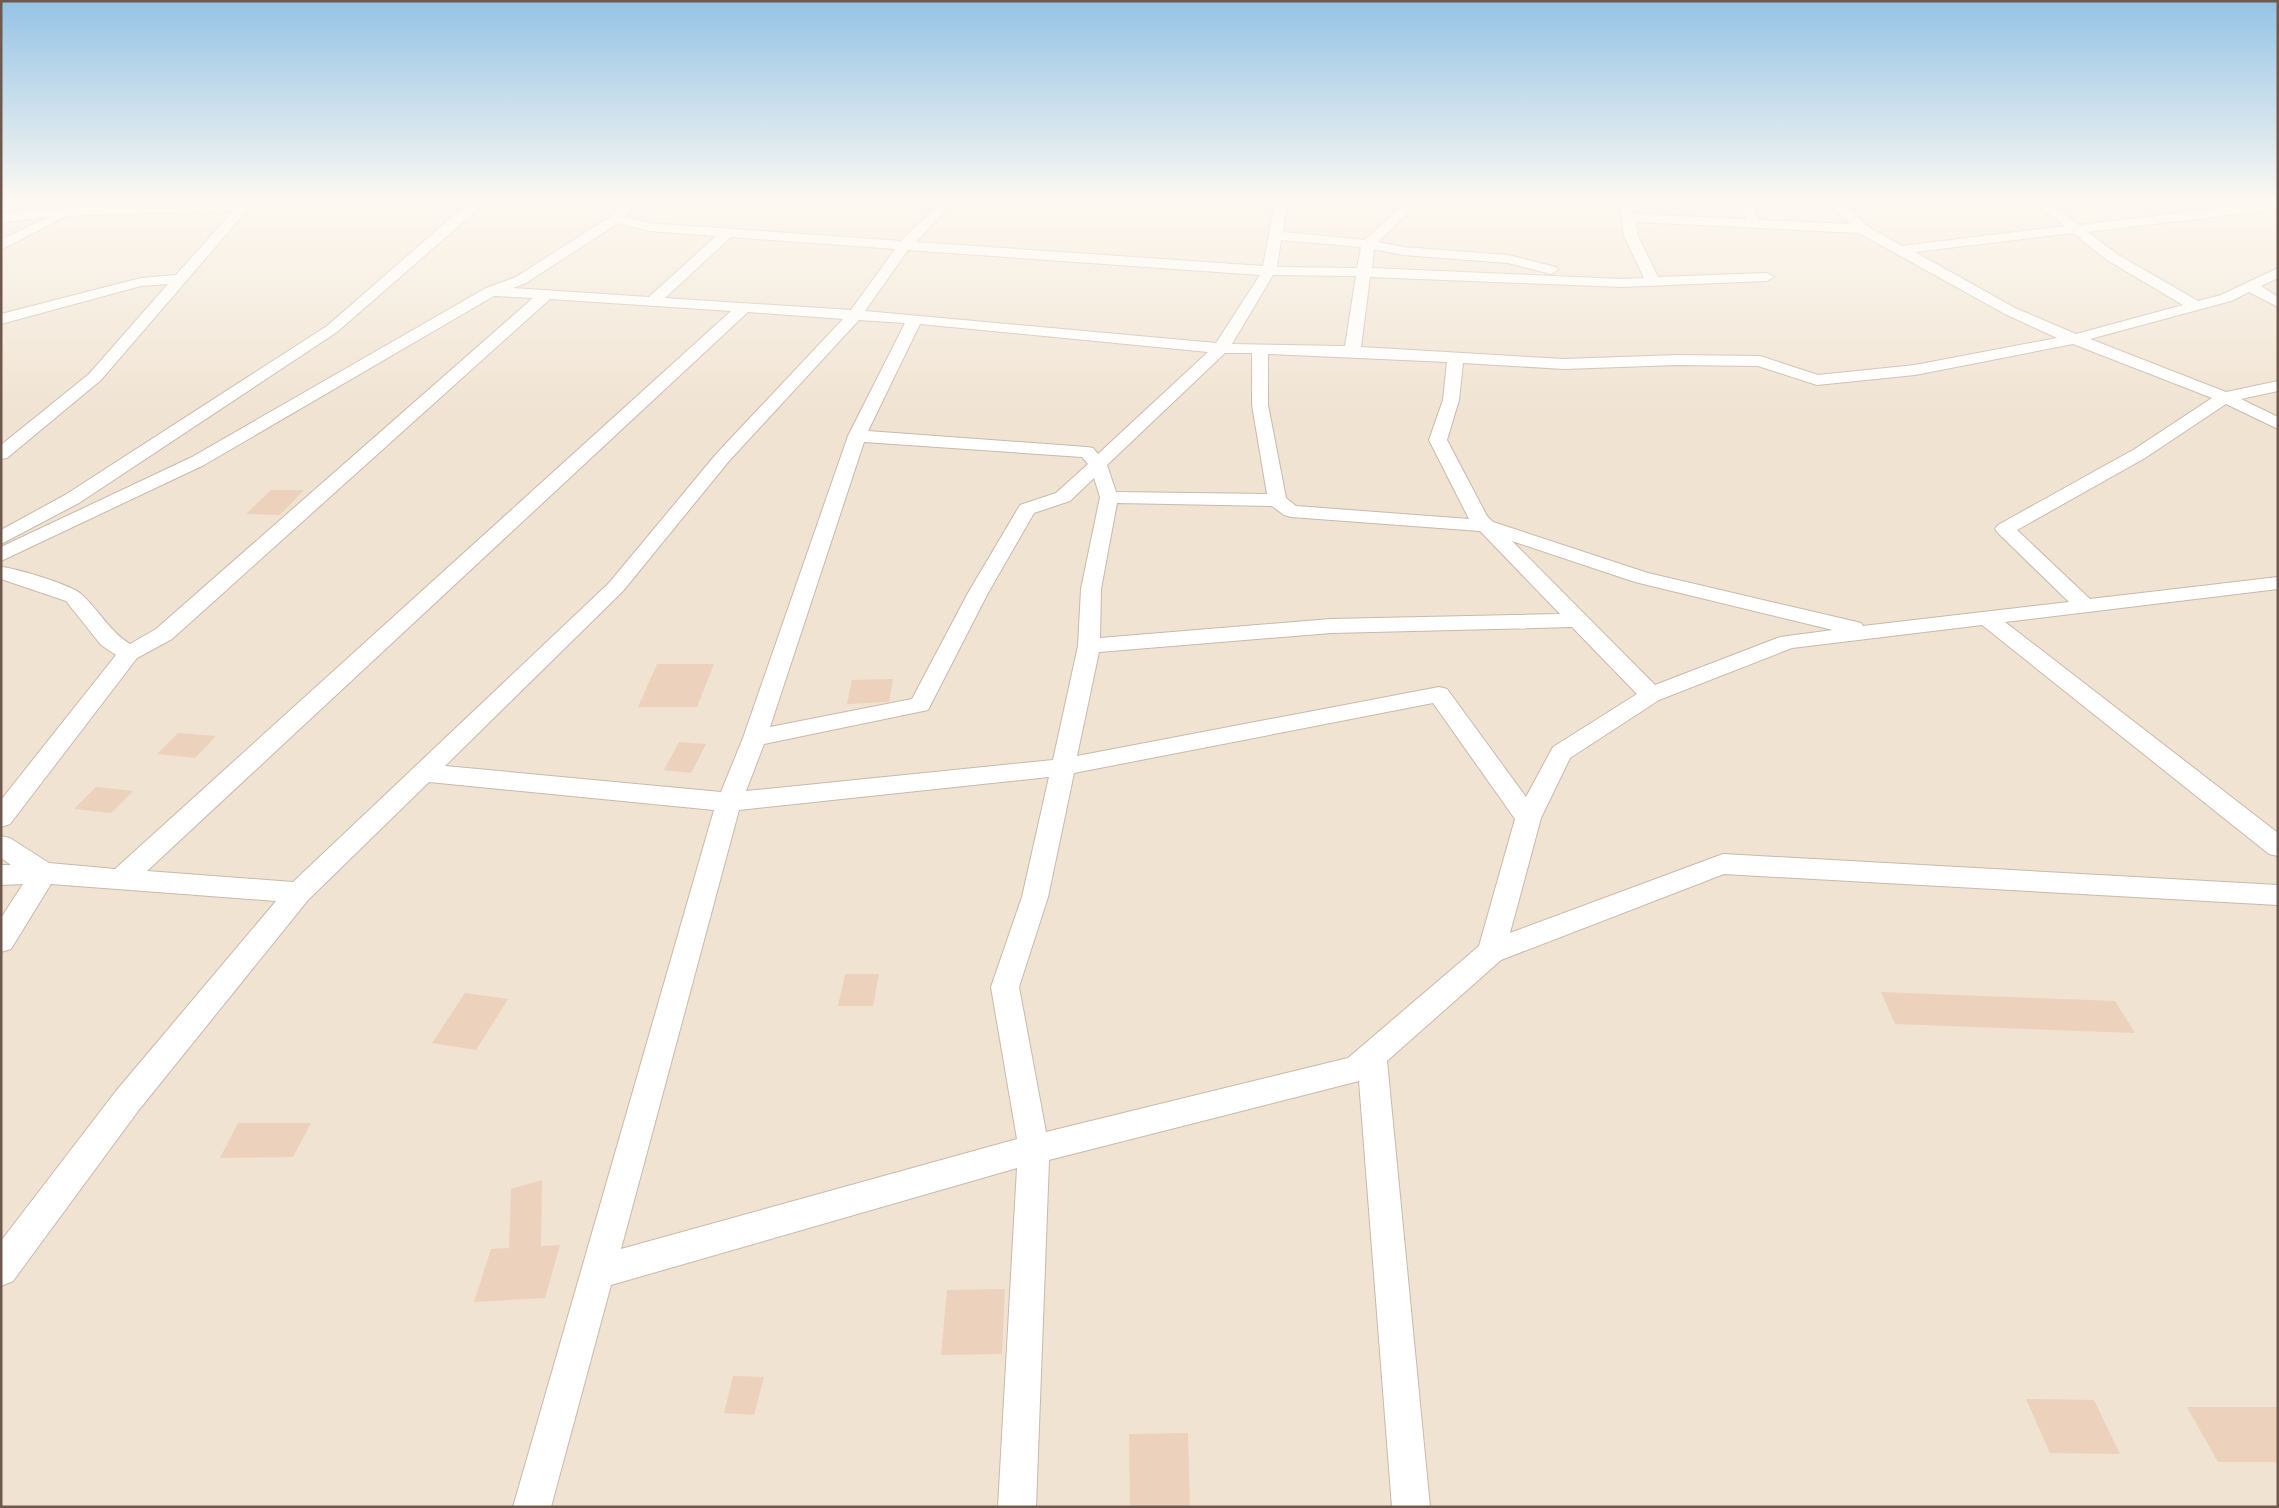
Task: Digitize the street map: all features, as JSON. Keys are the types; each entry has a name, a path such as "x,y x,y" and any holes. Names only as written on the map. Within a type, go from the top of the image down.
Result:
{"street":[{"path":"1,454 95,377 188,271"},
{"path":"1,538 72,499 332,329 398,271"},
{"path":"1,555 198,461 491,291 521,280 534,271"},
{"path":"652,301 685,271"},
{"path":"1,1269 127,1102 299,893 616,587 724,457 855,315 886,271"},
{"path":"755,738 920,705 978,593 1027,509 1063,497 1221,348 1269,271"},
{"path":"1305,271 1365,272 1596,282 1653,282 1767,277"},
{"path":"1555,271 1596,282"},
{"path":"1648,271 1653,282"},
{"path":"1939,271 2010,311 2074,339 2225,397 2278,424"},
{"path":"2137,271 2196,306"},
{"path":"1352,351 1365,272"},
{"path":"491,291 915,319 1221,348 1352,351 1564,364 1677,360 1760,361 1817,380 1915,370 2074,339 2226,298 2278,272"},
{"path":"1,319 141,282 181,279"},
{"path":"2250,286 2278,303"},
{"path":"1,818 128,652 164,634 546,294"},
{"path":"121,879 745,307"},
{"path":"532,1507 729,802 755,738 858,436 915,319"},
{"path":"1260,349 1260,405 1277,500"},
{"path":"1455,357 1451,400 1438,440 1479,519 1651,695"},
{"path":"2085,606 2005,529 2139,454 2225,397 2278,386"},
{"path":"858,436 954,441 1087,452 1098,464 1109,497 1091,590 1089,646 1035,897 1005,987 1034,1149 1016,1507"},
{"path":"1109,497 1277,500 1291,511 1486,526 1642,578 1868,632"},
{"path":"1,573 10,574 73,597 108,640 128,652"},
{"path":"1491,952 1528,818 1560,752 1651,695 1788,642 2278,583"},
{"path":"1986,618 2278,847"},
{"path":"1089,646 1331,626 1578,620"},
{"path":"424,773 729,802 1063,767 1440,694 1528,818"},
{"path":"1,846 44,873"},
{"path":"596,1273 1034,1149 1357,1069 1491,952 1723,864 2278,895"},
{"path":"1,942 44,873"},
{"path":"1,875 44,873 299,893"},
{"path":"1372,1056 1411,1507"}],"shaded area":[{"path":"1,271 2278,271 2278,1507 1,1507"}],"building":[{"path":"271,490 304,490 280,515 246,514"},
{"path":"657,664 714,664 697,707 638,707"},
{"path":"893,679 889,702 847,704 852,680"},
{"path":"178,733 216,736 195,758 157,754"},
{"path":"679,742 706,744 691,773 664,770"},
{"path":"96,787 133,791 111,813 74,809"},
{"path":"845,974 879,974 873,1006 838,1006"},
{"path":"1881,992 2115,1001 2135,1033 1895,1024"},
{"path":"465,993 508,999 476,1050 432,1043"},
{"path":"238,1123 311,1123 293,1157 220,1158"},
{"path":"542,1180 541,1246 560,1245 545,1298 474,1302 491,1249 509,1248 511,1189"},
{"path":"1005,1289 1002,1354 941,1355 947,1290"},
{"path":"733,1376 764,1377 754,1415 724,1413"},
{"path":"2026,1399 2094,1400 2120,1454 2050,1453"},
{"path":"2187,1407 2278,1407 2278,1462 2218,1462"},
{"path":"1188,1433 1190,1506 1130,1506 1129,1434"}]}
